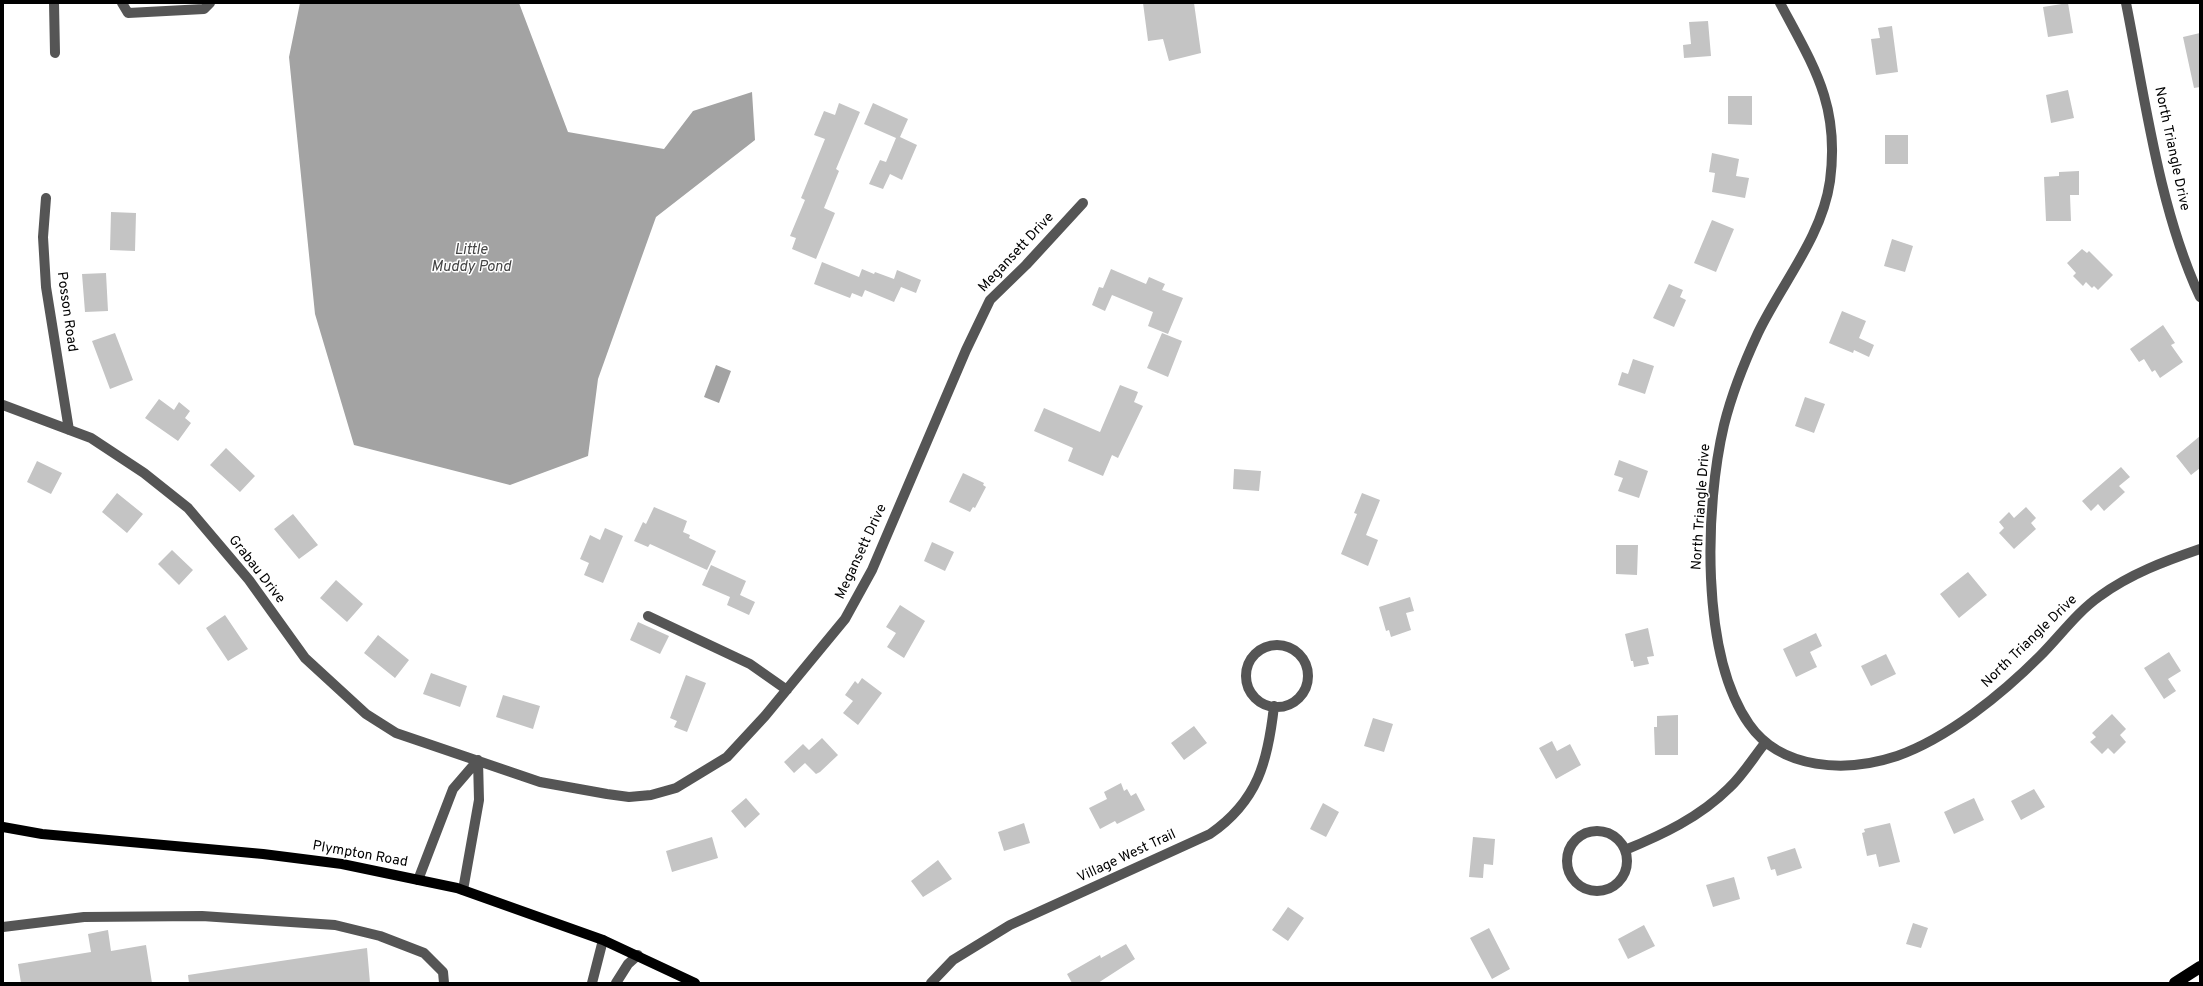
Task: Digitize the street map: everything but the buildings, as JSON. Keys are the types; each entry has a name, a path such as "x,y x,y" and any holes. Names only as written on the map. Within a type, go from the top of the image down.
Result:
{"highway":[{"path":"2176,983 2200,967"}],"main road":[{"name":"Plympton Road","path":"3,827 42,834 263,854 342,864 463,890 603,940 638,955 695,983"}],"street":[{"path":"54,3 55,53"},
{"path":"122,3 128,13 204,9 210,3"},
{"name":"North Triangle Drive","path":"1780,3 1812,64 1830,110 1833,148 1829,184 1822,217 1760,330 1744,364 1729,406 1719,452 1710,548 1712,602 1724,666 1731,690 1741,713 1765,743 1772,749 1790,758 1833,765 1876,762 1896,756 1921,746 1992,699 2038,658 2098,597 2153,566 2200,549"},
{"name":"North Triangle Drive","path":"2126,3 2170,214 2185,262 2200,297"},
{"name":"Posson Road","path":"46,198 43,237 46,287 69,430"},
{"name":"Megansett Drive","path":"478,760 540,782 629,796 663,793 676,788 727,757 787,690 845,619 859,597 963,357 990,300 1083,203"},
{"name":"Grabau Drive","path":"3,406 91,438 144,473 188,508 249,580 305,658 366,714 396,733 478,760"},
{"path":"648,616 750,664 787,690"},
{"path":"1272,645 1284,645 1295,651 1304,660 1308,679 1303,692 1294,702 1281,706 1274,706 1261,702 1251,693 1246,680 1246,673 1250,660 1259,650 1272,645"},
{"name":"Village West Trail","path":"930,983 952,960 1010,925 1198,840 1226,823 1248,796 1263,767 1271,738 1274,706"},
{"path":"1625,850 1656,838 1689,820 1729,788 1765,743"},
{"path":"418,880 454,789 478,760"},
{"path":"463,890 479,800 478,760"},
{"path":"1594,831 1608,834 1620,842 1625,850 1627,860 1626,870 1621,879 1614,886 1594,891 1584,888 1576,882 1570,874 1567,865 1567,855 1570,846 1585,833 1594,831"},
{"path":"3,927 84,917 202,916 335,925 380,936 424,953 443,972 444,983"},
{"path":"592,983 603,940"},
{"path":"616,983 628,964 638,955"}],"water":[{"name":"Little Muddy Pond","path":"300,3 519,3 568,132 664,149 693,111 752,92 755,140 656,217 598,379 588,456 510,485 354,445 315,314 289,57"},
{"path":"716,365 731,371 719,403 704,397"}]}
